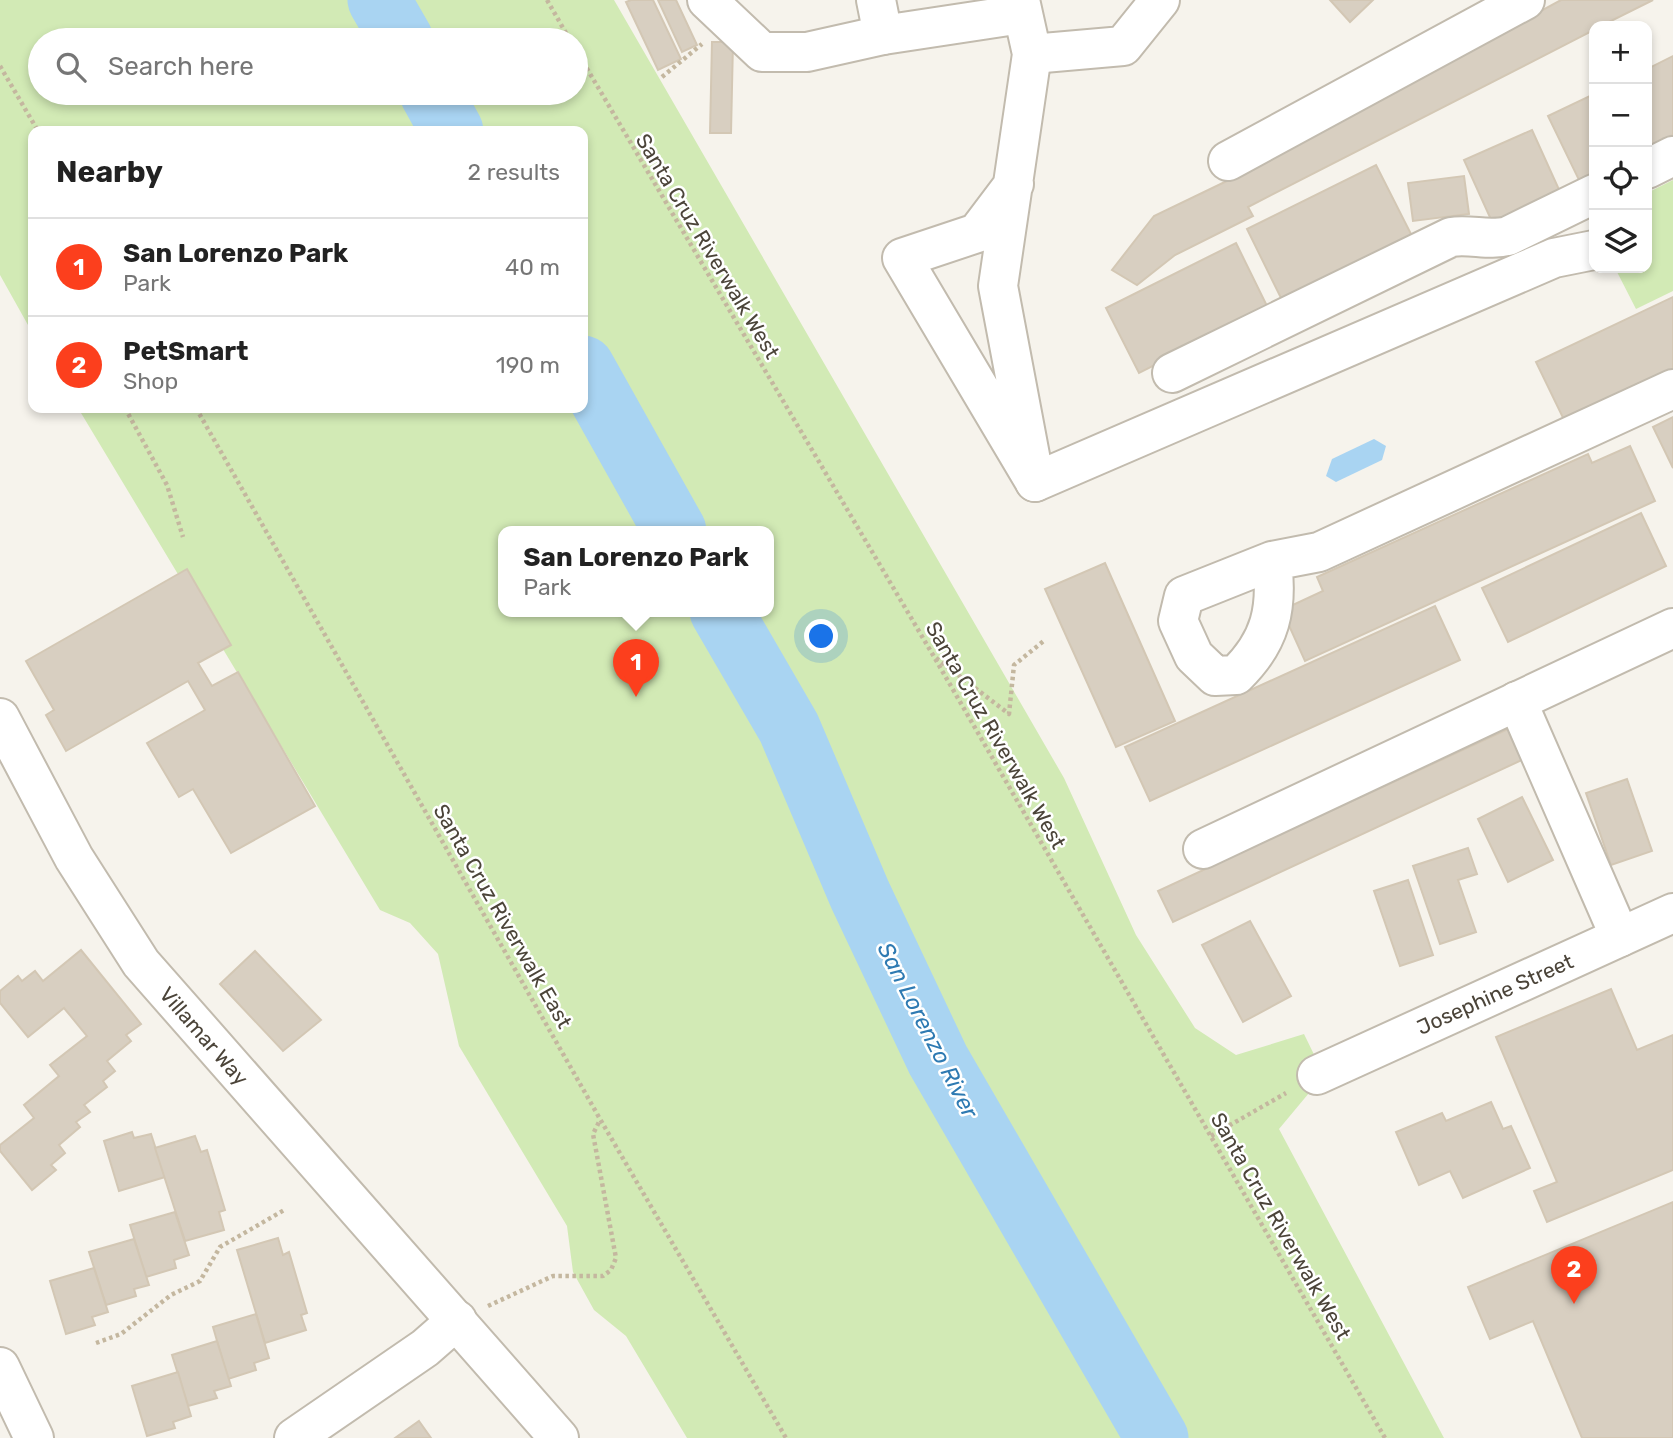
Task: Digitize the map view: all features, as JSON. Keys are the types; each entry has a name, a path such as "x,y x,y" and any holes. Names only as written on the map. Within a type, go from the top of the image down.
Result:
{"street":[{"path":"1032,54 1123,46 1160,0"},
{"path":"1228,161 1525,0"},
{"path":"712,6 762,52 807,51 879,17 1021,7 1032,54 998,286 1035,482"},
{"path":"1652,166 1673,156"},
{"path":"1014,184 977,233 902,258 1035,482"},
{"path":"1172,373 1451,237 1467,235 1495,240 1589,196"},
{"path":"1035,482 1554,258 1589,251"},
{"path":"1272,561 1319,552 1673,389"},
{"path":"1203,849 1673,628"},
{"path":"1517,701 1620,937"},
{"name":"Villamar Way","path":"0,718 74,858 141,963 559,1438"},
{"name":"Josephine Street","path":"1317,1075 1673,913"},
{"path":"294,1438 425,1348 457,1320"},
{"path":"0,1367 34,1438"}],"path":[{"path":"547,0 563,28"},
{"path":"662,77 712,36 712,6"},
{"path":"0,66 35,126"},
{"name":"Santa Cruz Riverwalk West","path":"588,70 933,655 1385,1438"},
{"path":"128,413 167,485 183,537"},
{"name":"Santa Cruz Riverwalk East","path":"198,413 600,1119 786,1438"},
{"path":"933,655 1009,715 1014,665 1045,640"},
{"path":"1211,1136 1317,1075"},
{"path":"457,1320 553,1276 603,1276 611,1270 616,1258 593,1134 600,1119"},
{"path":"96,1343 121,1334 171,1295 200,1281 220,1247 286,1209"}],"green space":[{"path":"0,0 614,0 1064,778 1136,935 1195,1028 1236,1055 1304,1034 1324,1075 1279,1129 1444,1438 687,1438 626,1336 594,1310 573,1272 567,1226 459,1046 438,954 410,923 380,910 81,413 588,413 588,126 28,126 28,325 0,275"},
{"path":"1673,180 1673,291 1636,309 1618,273 1652,273 1652,190"}],"water":[{"path":"1374,439 1386,446 1382,460 1336,482 1326,476 1332,459"}],"building":[{"path":"653,0 681,59 658,70 626,2"},
{"path":"658,0 676,0 697,45 682,52"},
{"path":"1330,0 1373,0 1350,22"},
{"path":"1561,0 1653,0 1611,21 1589,21 1589,33 1248,207 1253,216 1175,255 1137,285 1112,270 1154,216 1231,179"},
{"path":"712,42 733,42 731,133 710,133"},
{"path":"1673,56 1673,135 1652,145 1652,84 1652,66"},
{"path":"1589,96 1589,175 1579,180 1548,116"},
{"path":"1532,130 1561,194 1493,224 1464,160"},
{"path":"1376,165 1412,236 1282,300 1247,229"},
{"path":"1464,176 1469,214 1413,221 1408,183"},
{"path":"1236,243 1268,308 1139,373 1106,308"},
{"path":"1673,297 1673,376 1567,426 1536,362"},
{"path":"1673,417 1673,468 1653,427"},
{"path":"1630,446 1655,501 1305,661 1282,610 1323,591 1317,577 1588,454 1592,463"},
{"path":"1641,513 1666,566 1508,642 1482,588"},
{"path":"1105,563 1175,721 1116,747 1045,589"},
{"path":"187,569 231,645 198,663 212,686 238,672 315,806 231,853 193,789 179,797 147,743 205,710 188,681 66,751 46,715 54,710 26,661"},
{"path":"1435,606 1460,660 1150,801 1125,747"},
{"path":"1510,728 1524,759 1173,922 1158,891"},
{"path":"1627,779 1652,851 1611,865 1586,793"},
{"path":"1522,797 1553,860 1508,882 1478,819"},
{"path":"1468,848 1477,874 1458,880 1476,932 1440,944 1413,866"},
{"path":"1408,880 1433,955 1400,966 1374,891"},
{"path":"1250,921 1291,996 1243,1022 1202,945"},
{"path":"81,950 141,1024 126,1035 131,1041 107,1061 115,1071 103,1081 107,1087 84,1105 90,1112 76,1122 80,1127 59,1145 65,1153 51,1165 56,1170 32,1190 0,1151 0,1145 34,1118 24,1105 59,1076 50,1065 87,1036 64,1008 28,1037 0,1003 0,991 18,976 22,981 35,971 43,981"},
{"path":"255,951 321,1020 283,1051 220,984"},
{"path":"1611,989 1637,1050 1673,1035 1673,1170 1547,1222 1534,1191 1557,1182 1496,1037"},
{"path":"1491,1102 1503,1129 1511,1126 1530,1168 1463,1198 1450,1171 1419,1185 1396,1132 1442,1113 1446,1121"},
{"path":"132,1132 134,1138 151,1134 165,1177 119,1191 104,1141"},
{"path":"195,1136 201,1152 207,1150 225,1210 219,1212 224,1230 185,1241 155,1148"},
{"path":"1673,1202 1673,1438 1582,1438 1533,1321 1490,1339 1468,1287"},
{"path":"175,1212 189,1255 174,1260 176,1268 146,1277 130,1225"},
{"path":"278,1238 283,1255 289,1252 307,1313 301,1315 306,1330 265,1343 237,1250"},
{"path":"134,1239 149,1285 134,1289 136,1296 106,1305 89,1252"},
{"path":"94,1268 108,1312 92,1317 95,1325 66,1334 50,1281"},
{"path":"256,1314 269,1358 254,1363 256,1370 228,1379 213,1327"},
{"path":"217,1341 231,1386 214,1391 217,1398 188,1406 172,1355"},
{"path":"178,1372 191,1416 173,1422 175,1428 147,1436 132,1386"},
{"path":"419,1421 431,1438 395,1438"}],"waterway":[{"name":"San Lorenzo River","path":"379,0 395,28"},
{"name":"San Lorenzo River","path":"438,105 449,126"},
{"name":"San Lorenzo River","path":"588,376 672,526"},
{"name":"San Lorenzo River","path":"724,617 789,728 860,895 938,1060 1157,1438"}],"place":[{"name":"San Lorenzo Park","path":"636,697"},
{"name":"PetSmart","path":"1574,1304"}]}
